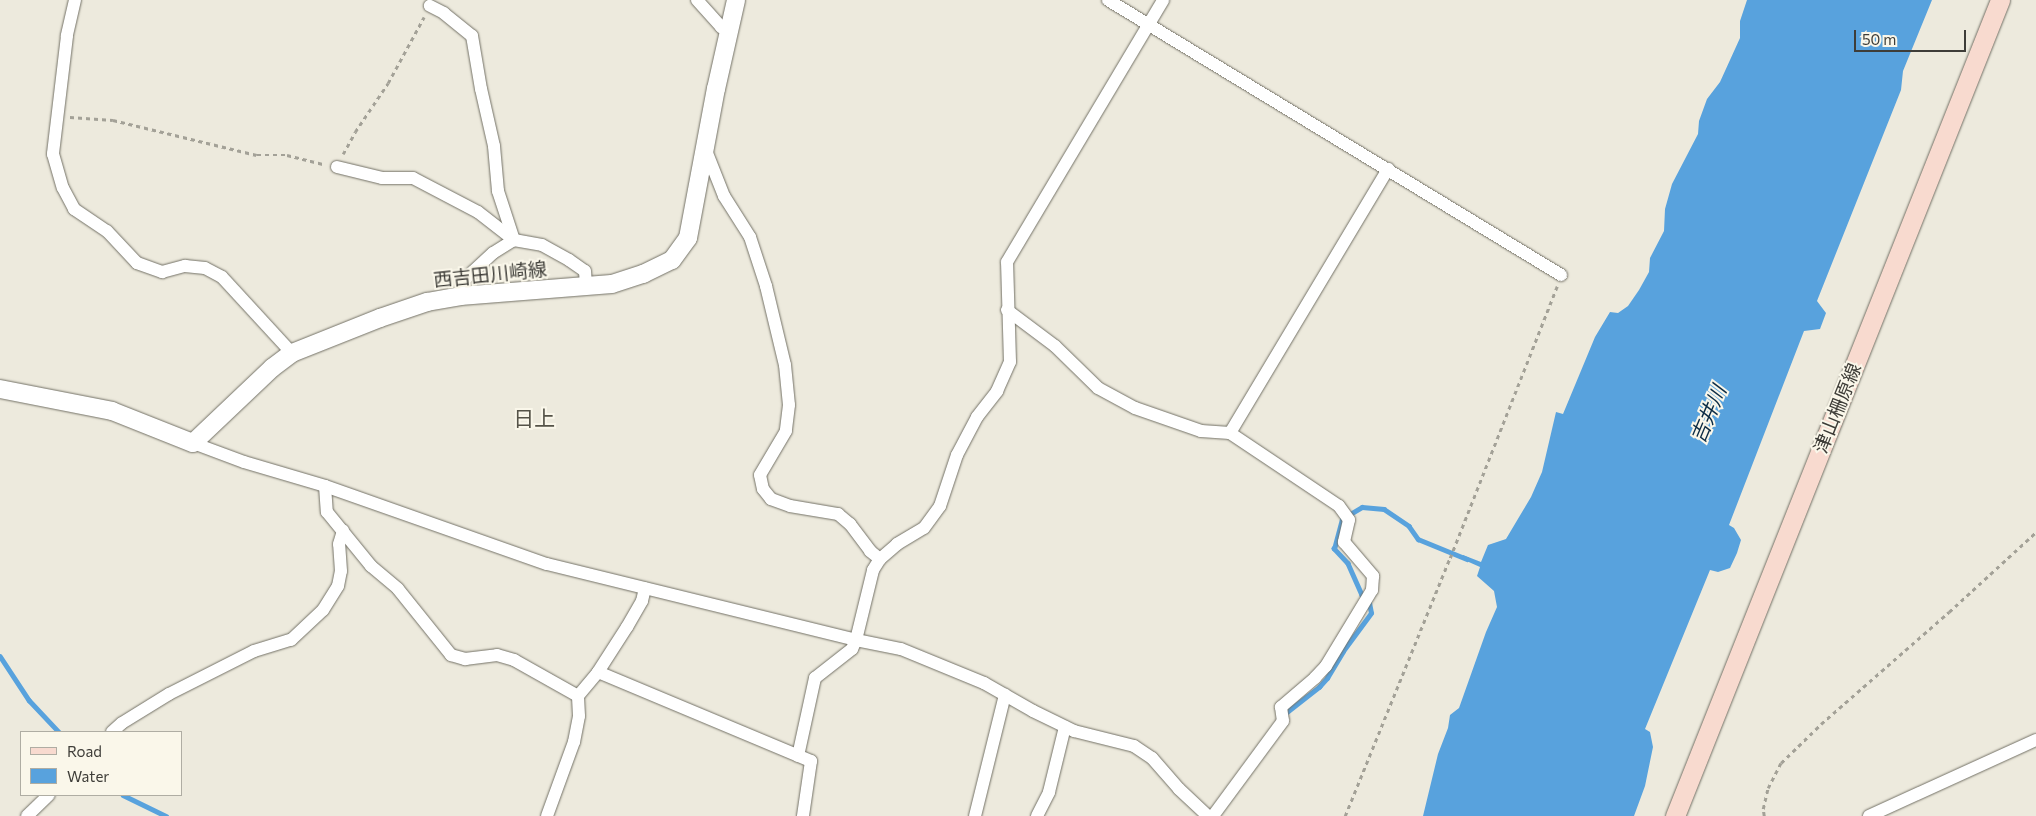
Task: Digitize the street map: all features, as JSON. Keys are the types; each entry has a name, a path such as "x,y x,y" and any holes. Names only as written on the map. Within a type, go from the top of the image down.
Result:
{"main road":[{"name":"西吉田川崎線","path":"193,443 272,368 292,353 380,318 427,302 460,296 612,284 643,274 672,260 688,238 704,148 736,0"},
{"name":"津山柵原線","path":"1674,816 2000,0"},
{"path":"0,389 112,411 193,443"}],"street":[{"path":"75,0 67,36 53,154 62,188 74,209 107,231 137,263 162,272 185,266 205,268 222,277 292,353"},
{"path":"697,0 721,28 730,33"},
{"path":"1108,0 1561,275"},
{"path":"798,756 814,678 852,649 874,570 880,558 897,544 924,528 940,506 957,456 977,417 996,392 1010,362 1007,262 1163,0"},
{"path":"430,6 444,13 472,36 480,89 494,146 498,191 514,240"},
{"path":"704,148 724,196 750,237 766,286 785,365 789,405 786,431 760,475 763,489 771,499 790,506 838,514 850,524 870,551 880,558"},
{"path":"337,167 382,178 413,178 478,212 514,240 542,245 569,260 585,271 586,287"},
{"path":"1230,433 1388,169"},
{"path":"460,296 466,279 493,253 514,240"},
{"path":"1007,310 1055,346 1098,388 1135,408 1200,430 1230,433 1339,506 1349,520 1344,542 1373,576 1372,590 1326,666 1281,708 1283,721 1221,808 1213,816"},
{"path":"193,443 244,462 325,486 547,564 856,640 901,649 984,683 1065,727 1134,746 1152,758 1179,789 1208,816"},
{"path":"325,486 327,512 371,566 398,590 451,655 465,659 497,655 578,696"},
{"path":"113,731 122,723 169,694 254,651 291,640 323,610 338,586 341,570 340,544 342,531"},
{"path":"546,816 574,742 579,716 578,696 598,672 642,601 645,588"},
{"path":"598,672 811,761 803,816"},
{"path":"975,816 1005,695"},
{"path":"1037,816 1049,792 1065,727"},
{"path":"1869,816 2036,740"},
{"path":"27,816 48,796"}],"path":[{"path":"58,116 113,120 257,155 287,155 337,167 355,132 388,83 430,6"},
{"path":"1345,816 1450,558 1561,275"},
{"path":"1764,816 1763,809 1768,788 1781,763 1821,724 1949,612 2036,532"}],"water":[{"name":"吉井川","path":"1747,0 1932,0 1903,71 1901,90 1817,301 1826,313 1820,329 1804,331 1729,525 1734,528 1741,540 1737,553 1730,568 1718,572 1710,570 1645,729 1650,732 1653,747 1645,786 1634,816 1423,816 1438,754 1448,728 1450,715 1459,708 1497,607 1494,591 1477,576 1480,567 1462,559 1463,555 1481,562 1488,545 1506,539 1531,497 1542,472 1556,412 1563,414 1595,337 1610,312 1618,313 1628,306 1649,272 1650,258 1664,231 1665,209 1672,184 1698,134 1699,121 1707,99 1720,82 1740,38 1740,21"}],"waterway":[{"path":"1283,715 1319,687 1327,678 1343,651 1371,613 1369,603 1362,596 1348,564 1334,549 1342,519 1362,507 1384,509 1409,526 1418,539 1467,559"},
{"path":"0,656 29,700 58,731"},
{"path":"125,796 166,816"}],"district":[{"name":"日上","path":"534,418"}]}
